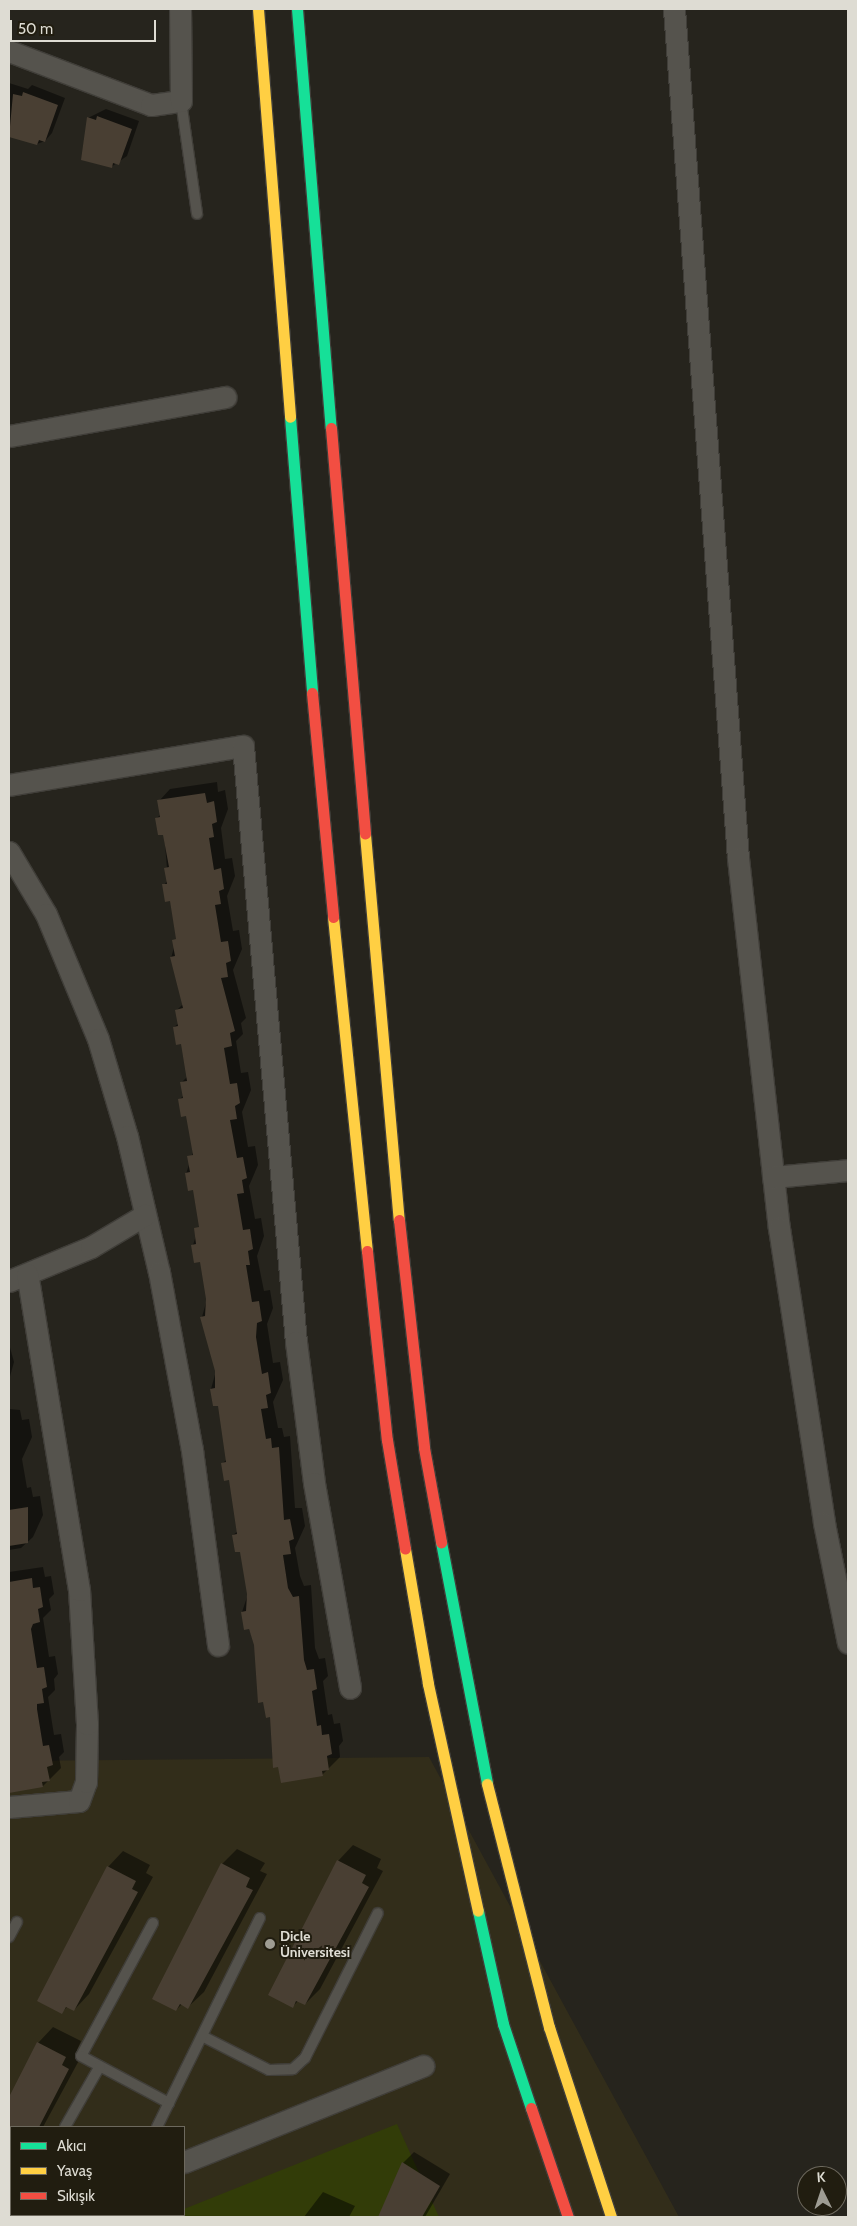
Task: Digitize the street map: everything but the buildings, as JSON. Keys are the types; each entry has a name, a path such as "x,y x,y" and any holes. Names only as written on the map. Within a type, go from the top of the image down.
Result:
{"street":[{"path":"9,51 152,105 181,101 180,9"},
{"path":"258,9 306,616 387,1440 428,1684 503,2024 568,2217"},
{"path":"297,9 387,1106 424,1448 483,1769 549,2026 611,2217"},
{"path":"674,9 738,858 773,1177 824,1523 848,1643"},
{"path":"9,436 226,397"},
{"path":"9,785 243,746 296,1342 314,1483 350,1688"},
{"path":"9,852 46,914 98,1039 145,1215 192,1450 218,1645"},
{"path":"773,1177 848,1170"},
{"path":"9,1807 79,1801 86,1782 87,1724 79,1590 18,1278 91,1246 145,1215"},
{"path":"185,2162 423,2066"}],"lane":[{"path":"181,101 197,214"},
{"path":"202,2036 269,2070 293,2069 305,2058 378,1913"},
{"path":"158,2126 260,1918"},
{"path":"9,1937 17,1922"},
{"path":"153,1923 81,2056 169,2103"},
{"path":"66,2126 100,2066"}],"shaded area":[{"name":"Dicle Üniversitesi","path":"429,1757 679,2217 9,2217 9,1761"}],"green space":[{"path":"397,2124 439,2217 162,2217 185,2216 185,2209"}],"traffic: fast":[{"path":"297,9 331,428"},
{"path":"290,417 312,693"},
{"path":"441,1542 487,1784"},
{"path":"478,1911 503,2024 531,2108"}],"traffic: slow":[{"path":"258,9 290,417"},
{"path":"365,834 399,1220"},
{"path":"333,917 367,1251"},
{"path":"405,1549 428,1684 478,1911"},
{"path":"487,1784 549,2027 611,2217"}],"traffic: jam":[{"path":"331,428 365,834"},
{"path":"312,693 333,917"},
{"path":"399,1220 424,1448 441,1542"},
{"path":"367,1251 387,1440 405,1549"},
{"path":"531,2108 568,2217"}],"place":[{"name":"Dicle Üniversitesi","path":"270,1944"}]}
